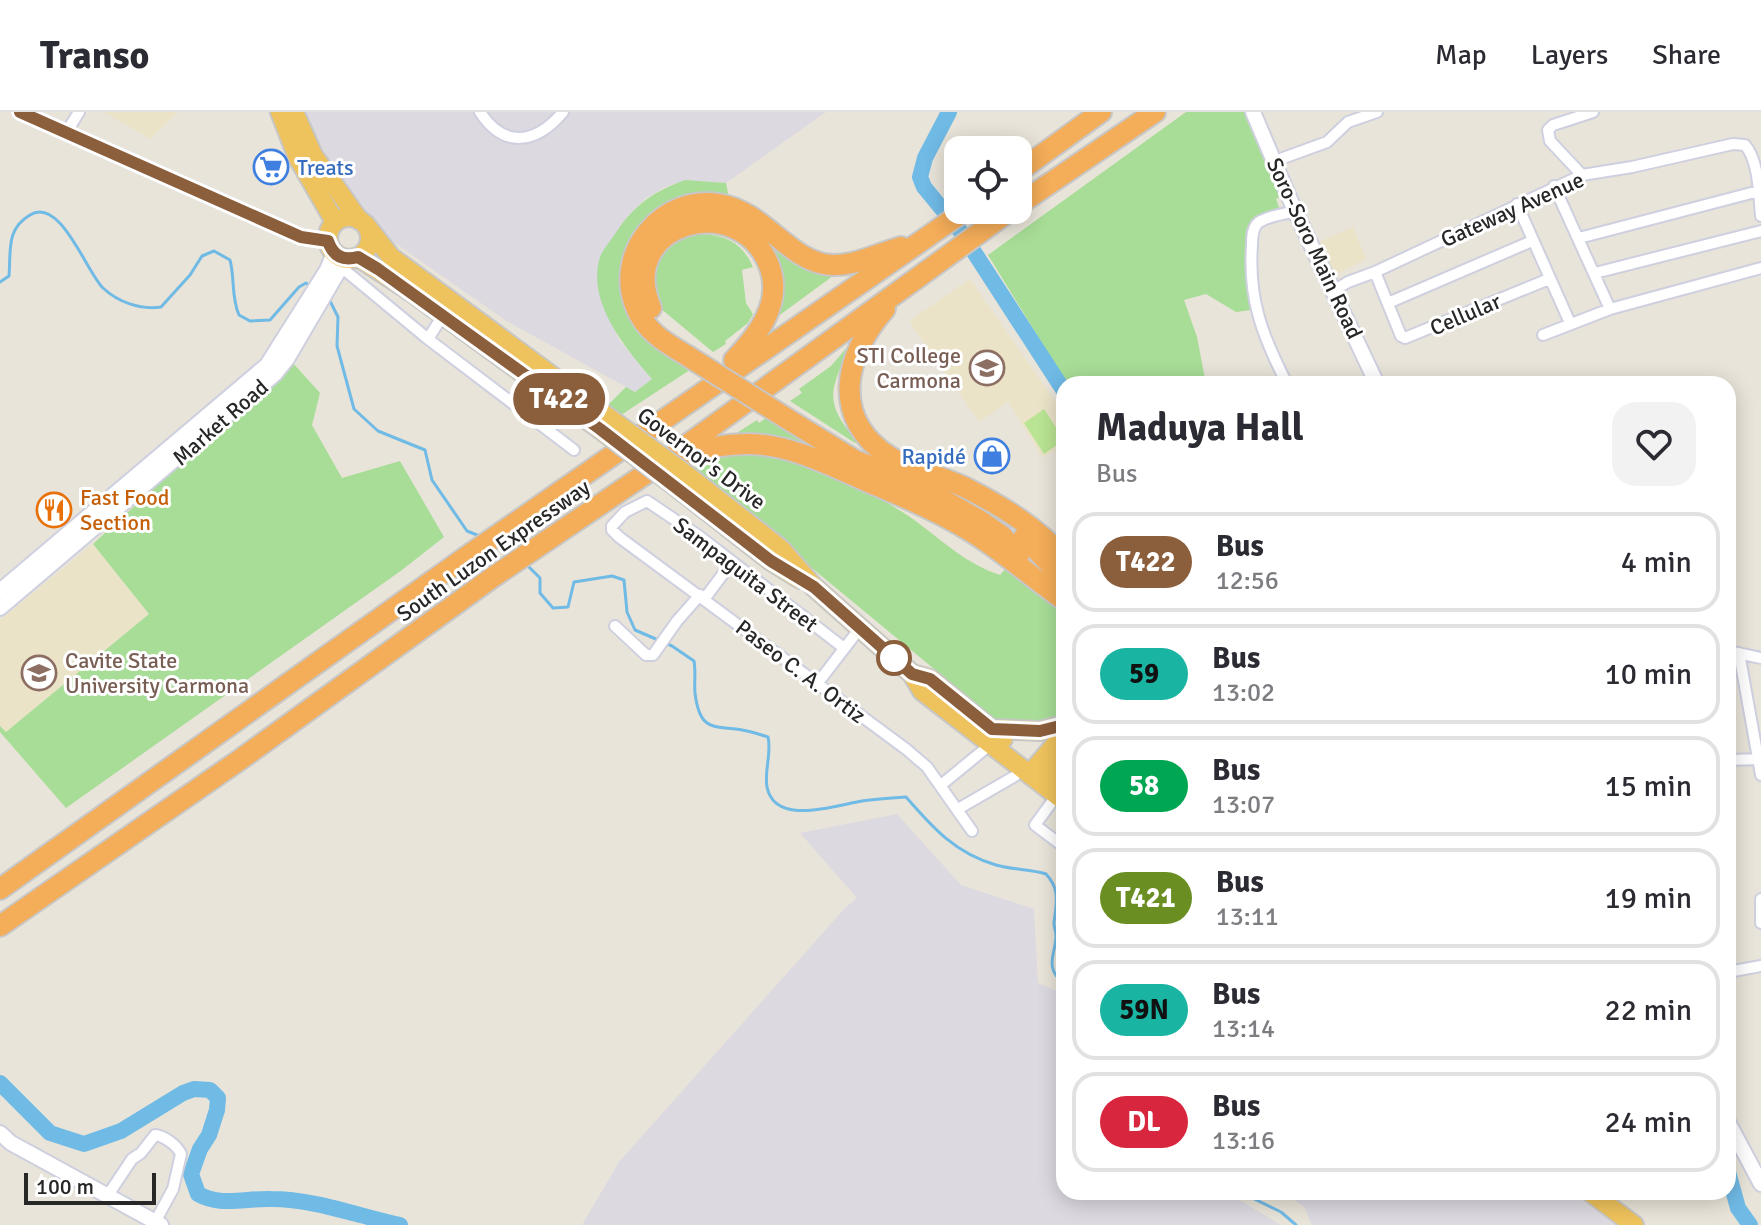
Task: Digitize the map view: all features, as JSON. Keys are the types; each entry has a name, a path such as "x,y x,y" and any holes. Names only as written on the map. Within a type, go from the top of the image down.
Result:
{"highway":[{"path":"280,112 298,158 335,222"},
{"name":"Governor's Drive","path":"294,112 313,155 391,257 681,480 771,561 814,587 912,674 930,679 991,737 1046,782"},
{"path":"1032,162 1101,112"},
{"path":"1032,195 1155,112"},
{"path":"923,239 849,263 832,265 808,258 763,224 732,207 703,203 675,210 656,223 640,241 632,262 630,284 635,306 657,336 691,351 791,414 856,461 908,480 947,489 993,514 1032,544 1056,570"},
{"path":"347,217 363,222 369,243 339,260 329,231 335,222 347,217"},
{"path":"691,351 653,313 645,291 645,267 651,252 667,234 696,223 721,224 744,233 763,253 773,279 772,298 767,316 750,343 702,394"},
{"name":"South Luzon Expressway","path":"0,889 466,557 945,224"},
{"name":"South Luzon Expressway","path":"0,926 241,759 493,577 666,460 990,224"},
{"name":"Governor's Drive","path":"339,260 443,315 606,424"},
{"path":"887,456 856,422 850,404 849,378 863,339 904,288"},
{"path":"791,414 862,450 887,456 959,485 1036,530 1056,550"},
{"path":"666,460 731,443 764,444 798,452 941,513 1056,595"},
{"path":"908,480 1002,536 1042,585"},
{"path":"991,737 1056,727"},
{"path":"1046,782 1056,755"},
{"path":"1601,1200 1634,1225"}],"main road":[{"path":"20,112 301,237 339,260"},
{"name":"Soro-Soro Main Road","path":"1253,112 1295,211 1373,376"},
{"name":"Market Road","path":"54,554 282,367 305,315 339,260"},
{"path":"0,591 54,554"},
{"path":"0,608 54,554"},
{"path":"1736,1137 1761,1184"},
{"path":"4,1143 158,1224"}],"street":[{"path":"66,133 79,112"},
{"path":"480,112 495,131 511,138 539,135 563,112"},
{"path":"1275,161 1327,142 1348,122 1377,112"},
{"path":"1582,175 1550,141 1548,130 1553,125 1593,112"},
{"name":"Gateway Avenue","path":"1333,291 1361,275 1375,272 1582,175 1740,143 1749,150 1759,191"},
{"path":"1554,186 1610,309"},
{"path":"1579,238 1759,191 1761,216"},
{"path":"1517,204 1570,323"},
{"path":"1283,376 1253,304 1251,255 1253,231 1259,222 1295,211"},
{"path":"1595,273 1761,231"},
{"path":"1388,303 1532,241"},
{"path":"339,260 428,339 574,450"},
{"path":"1543,335 1610,309 1761,268"},
{"name":"Cellular","path":"1375,272 1401,336 1411,337 1549,279"},
{"path":"428,339 443,315"},
{"name":"Paseo C. A. Ortiz","path":"647,501 625,512 612,530 906,749 927,767 972,831"},
{"name":"Sampaguita Street","path":"647,501 844,648"},
{"path":"615,626 646,655 653,655 669,632 732,562"},
{"path":"817,684 860,628"},
{"path":"1736,653 1761,658"},
{"path":"1736,664 1760,759 1761,775"},
{"path":"941,785 991,737"},
{"path":"1736,760 1760,759"},
{"path":"958,809 1015,776 1046,782 1035,825 1056,841"},
{"path":"1761,899 1761,923"},
{"path":"1736,971 1761,966"},
{"path":"108,1195 132,1159 155,1135 160,1136 176,1146 181,1154 173,1189 158,1224"}],"shaded area":[{"path":"104,112 178,112 150,139"},
{"path":"302,112 826,112 726,183 685,180 665,187 645,199 626,218 602,302 619,340 652,379 635,392 505,320 395,243 371,221 340,179"},
{"path":"1353,227 1366,259 1330,278 1315,244"},
{"name":"STI College Carmona","path":"970,279 1056,403 1056,451 1042,457 1008,402 979,422 909,321"},
{"name":"Cavite State University Carmona","path":"93,544 149,614 5,733 0,726 0,620"},
{"path":"897,814 961,885 1034,909 1038,983 1056,991 1056,1200 1239,1200 1281,1225 582,1225 619,1162 857,898 800,833"},
{"path":"1295,1200 1581,1200 1616,1225 1312,1225 1304,1207"}],"green space":[{"path":"1186,112 1247,112 1286,194 1276,199 1281,213 1257,222 1250,268 1251,310 1236,312 1206,294 1184,300 1197,337 1204,376 1062,376 988,255"},
{"path":"685,180 726,183 729,198 699,196 624,289 696,366 621,415 607,406 626,387 635,392 652,379 620,339 603,307 597,274 600,257 639,206 655,194"},
{"path":"697,234 731,241 749,258 753,267 742,270 746,303 753,314 748,323 725,341 726,344 713,352 660,308 652,276 664,248 682,236"},
{"path":"769,242 806,270 833,276 777,317 784,288 779,260"},
{"path":"849,345 833,396 839,416 858,443 790,401 802,393 799,389 831,366"},
{"path":"292,362 320,393 312,425 342,478 400,461 444,537 66,808 0,732 0,726 6,732 149,614 93,544"},
{"path":"1044,409 1056,428 1056,446 1044,454 1024,423"},
{"path":"771,414 829,452 759,436 735,434"},
{"path":"735,451 799,460 871,493 977,565 1000,575 1006,568 1056,602 1056,719 1036,725 997,721 692,469 701,464 703,467"}],"waterway":[{"path":"949,112 925,158 920,177 924,187 961,232 1056,379"},
{"path":"0,282 9,276 11,241 17,227 30,215 41,212 62,225 103,288 122,301 137,306 161,307 190,275 202,256 214,251 230,260 239,315 250,321 270,320 299,287 306,283 312,287"},
{"path":"328,297 338,317 337,346 354,409 378,431 425,450 432,480 467,531 482,537"},
{"path":"500,544 514,553"},
{"path":"525,563 540,578 540,593 553,608 568,607 574,582 612,576 624,580 627,612 635,630 672,646 694,661 695,693 702,718 711,725 768,737 767,787 772,799 782,807 794,810 823,809 906,797 936,829 968,854 996,865 1046,874 1054,886 1056,897"},
{"path":"1056,897 1056,936"},
{"path":"1056,936 1052,960 1056,974"},
{"path":"0,1083 50,1133 84,1144 121,1131 183,1093 194,1089 210,1090 218,1098 217,1110 191,1174 198,1194 225,1201 271,1199 304,1202 400,1225"},
{"path":"1256,1200 1281,1212 1296,1225"},
{"path":"1736,1200 1750,1225"}],"bus line":[{"name":"T422","path":"20,112 301,237 328,241 339,257 358,257 600,429 771,561 814,587 912,674 930,679 992,729 1022,732 1056,728"}],"place":[{"name":"Treats","path":"271,167"},
{"name":"STI College Carmona","path":"987,368"},
{"name":"Rapidé","path":"992,456"},
{"name":"Fast Food Section","path":"54,510"},
{"name":"Cavite State University Carmona","path":"39,673"}]}
